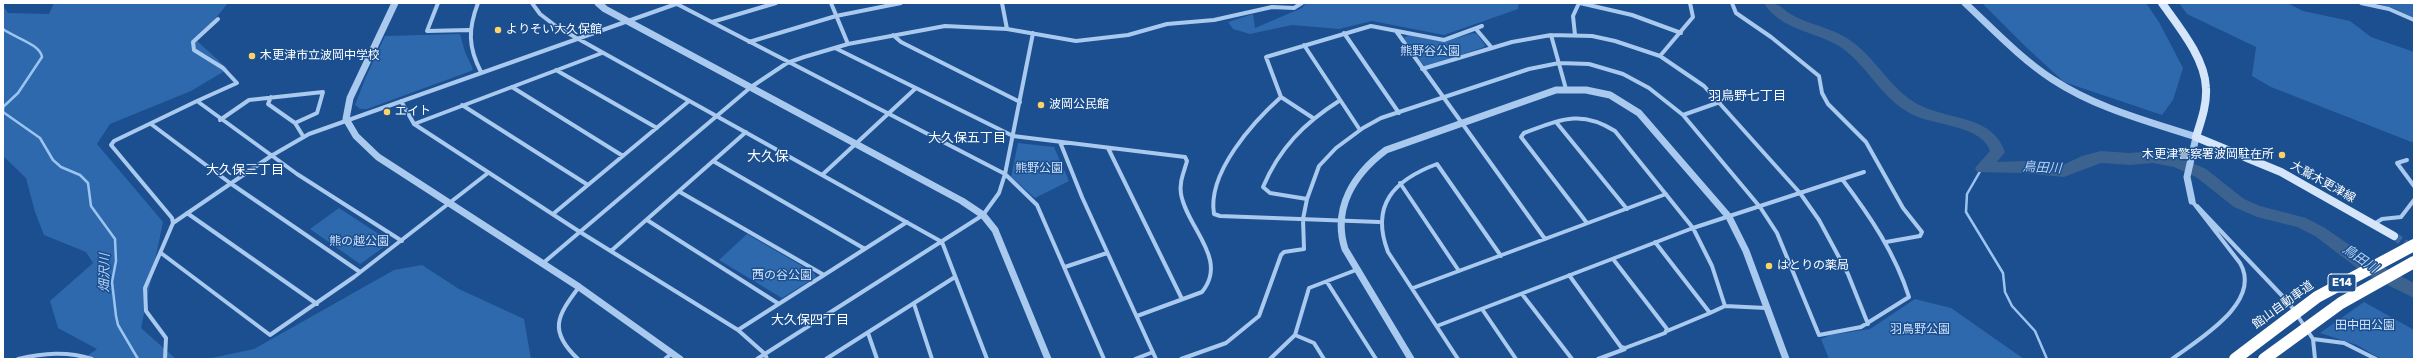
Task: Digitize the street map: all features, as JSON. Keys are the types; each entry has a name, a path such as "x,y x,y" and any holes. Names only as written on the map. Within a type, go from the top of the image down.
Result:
{"highway":[{"name":"館山自動車道","path":"2235,359 2274,328 2317,297 2414,245"},
{"name":"E14","path":"2264,359 2290,338 2341,303 2414,262"}],"main road":[{"path":"2162,3 2185,39 2207,86 2203,116 2196,137"},
{"name":"大鷲木更津線","path":"2196,137 2281,172 2394,236"}],"street":[{"path":"395,3 350,98 346,119 356,136 378,157 541,265 579,287 680,359"},
{"path":"438,3 427,31 468,30"},
{"path":"478,3 468,30 470,53 480,72"},
{"path":"532,3 535,11 551,23 576,38 942,242 986,359"},
{"path":"598,3 626,20 962,201 983,215 995,230 1048,359"},
{"path":"165,359 166,338 146,311 145,288 173,223 230,183 303,136 346,119 401,101 676,3 787,63 1006,174 1037,205 1104,359"},
{"path":"712,22 776,3"},
{"path":"831,3 848,44"},
{"path":"749,42 836,16 901,3"},
{"path":"1002,3 1007,29"},
{"path":"541,265 751,87 787,63 848,44 945,26 1007,29 1076,41 1128,35 1167,24 1214,20 1272,7 1294,8 1302,3"},
{"path":"1575,35 1573,16 1580,3 1632,14 1659,23 1681,34"},
{"path":"1660,56 1681,34 1693,17 1690,3"},
{"path":"1732,3 1736,13 1771,37 1819,76 1822,93 1828,104 1851,125 1870,148 1903,208 1922,232 1920,236 1886,242"},
{"path":"1965,3 2037,68 2064,86 2097,102 2196,137 2186,172 2188,192 2200,214 2230,247 2243,268 2247,279 2245,294 2233,310 2172,359"},
{"path":"2361,3 2389,9 2414,20"},
{"path":"173,223 172,218 111,146 114,142 237,83 223,68 194,50 193,42 218,19"},
{"path":"1313,118 1281,97 1266,57 1304,44 1371,26 1444,40 1482,26"},
{"path":"1476,29 1492,48"},
{"path":"1396,31 1460,123 1545,239"},
{"path":"757,359 766,357 983,215 999,193 1006,174 1033,33"},
{"path":"1344,33 1399,112"},
{"path":"893,35 900,42 1020,102"},
{"path":"1551,35 1566,89"},
{"path":"1422,69 1527,38 1551,35 1575,35 1615,41 1660,56 1704,86 1720,102 1800,193 1820,220 1848,274 1868,324"},
{"path":"1304,44 1339,101 1360,130"},
{"path":"835,48 1013,136 1185,157 1187,161 1180,184 1180,193 1183,204 1211,257 1212,266 1209,284 1202,292 1137,316"},
{"path":"414,124 602,52"},
{"path":"1181,359 1226,343 1259,316 1281,255 1284,252 1304,249 1304,219 1307,199 1318,166 1336,148 1360,130 1381,118 1529,69 1558,63 1589,64 1623,74 1649,88 1683,115 1760,207 1777,233 1819,335 1868,324 1909,297 1886,242 1866,210 1842,179"},
{"path":"556,70 657,128"},
{"path":"512,87 623,156"},
{"path":"822,175 916,88"},
{"path":"1411,359 1356,270 1343,244 1342,219 1344,204 1349,189 1372,160 1386,150 1460,123 1566,89 1610,95 1632,107 1666,143 1729,218 1746,251 1786,359"},
{"path":"220,120 249,100 323,92 317,113 295,123"},
{"path":"271,97 268,104 295,123 303,136"},
{"path":"1281,97 1254,120 1230,154 1217,188 1213,210 1214,214 1220,216 1342,219 1379,222"},
{"path":"197,101 220,120 344,206 402,241"},
{"path":"401,101 405,111 414,124 580,232 738,330 766,357"},
{"path":"553,214 690,101"},
{"path":"1307,199 1270,193 1263,187 1284,146 1313,118 1339,101"},
{"path":"1683,115 1720,102"},
{"path":"462,105 588,185"},
{"path":"1587,223 1521,137 1524,133 1578,116 1602,121 1615,131 1693,228 1712,266 1725,306"},
{"path":"1556,122 1627,209"},
{"path":"152,124 230,183 360,272"},
{"path":"611,251 680,192 713,160 746,132"},
{"path":"1060,142 1107,253 1156,359"},
{"path":"1108,148 1182,299"},
{"path":"713,160 865,249"},
{"path":"2407,160 2397,163 2414,186"},
{"path":"1458,359 1413,288 1387,251 1379,222 1386,200 1400,183 1423,168 1437,164 1501,256"},
{"path":"1437,326 1693,228 1729,218 1864,172"},
{"path":"161,253 270,335 317,304 402,241 488,173"},
{"path":"1400,183 1459,271"},
{"path":"680,192 824,275"},
{"path":"1413,288 1666,194"},
{"path":"2374,224 2382,219 2401,217 2414,200"},
{"path":"2192,201 2289,303 2313,339 2315,359"},
{"path":"187,213 317,304"},
{"path":"647,220 779,304"},
{"path":"738,330 907,222"},
{"path":"1655,242 1710,313"},
{"path":"1065,267 1107,253"},
{"path":"1613,258 1667,331"},
{"path":"1270,359 1295,336 1309,288 1356,270"},
{"path":"1569,275 1621,347 1625,348"},
{"path":"826,359 955,277"},
{"path":"1327,282 1374,359"},
{"path":"578,359 562,345 558,330 563,308 579,287"},
{"path":"1522,294 1572,359"},
{"path":"914,304 932,359"},
{"path":"1598,359 1725,306 1766,308"},
{"path":"1482,309 1516,359"},
{"path":"868,333 877,359"},
{"path":"1295,336 1314,343 1324,359"},
{"path":"2313,339 2344,343 2376,359"},
{"path":"18,359 39,353 66,352 92,359"},
{"path":"1135,359 1153,352"},
{"path":"665,359 672,353"}],"green space":[{"path":"54,3 228,3 197,41 228,69 191,91 110,124 97,144 163,222 141,328 176,359 83,359 97,349 58,328 50,301 93,263 86,252 44,235 35,212 26,178 3,156 3,5 8,13 49,14"},
{"path":"1306,3 1519,3 1518,9 1444,35 1372,21 1339,29 1292,25 1250,34 1233,29 1228,22 1253,14 1255,28 1302,8"},
{"path":"1982,3 2146,3 2159,22 2183,68 2173,100 2162,115 2064,82"},
{"path":"2179,3 2287,3 2303,11 2350,21 2371,37 2414,52 2414,143 2271,87 2252,76 2256,47 2187,14"},
{"path":"2375,3 2414,3 2414,18 2393,8"},
{"name":"熊野谷公園","path":"1473,33 1477,34 1485,45 1484,47 1425,67 1404,38 1408,35 1444,42"},
{"path":"460,34 465,52 473,69 471,71 367,109 360,109 355,105 385,36"},
{"name":"熊野公園","path":"1018,143 1054,147 1069,181 1035,198 1011,177"},
{"name":"熊の越公園","path":"339,208 391,242 360,264 310,229"},
{"name":"西の谷公園","path":"747,234 814,273 816,277 782,298 719,260"},
{"path":"422,265 459,289 524,319 531,359 207,359 254,349 394,270"},
{"name":"羽鳥野公園","path":"1915,299 1951,308 2024,359 1829,359 1821,339 1831,335 1870,329"},
{"name":"田中田公園","path":"2364,302 2414,330 2414,356 2410,359 2381,359 2357,345 2320,333"}],"waterway":[{"name":"鳥田川","path":"1771,3 1782,16 1828,34 1848,46 1859,55 1897,97 1909,106 1931,116 1967,125 1988,136 1995,143 1998,152 1982,168 2023,167 2064,171 2087,160 2101,157 2130,159 2153,157 2177,162 2201,173 2239,203 2257,211 2301,222 2320,232 2371,269 2414,291"},
{"name":"畑沢川","path":"3,29 37,48 42,57 18,93 3,107 3,112 40,138 53,160 61,167 80,175 88,183 91,206 115,239 116,261 112,282 116,316 118,325 138,359"},
{"path":"1982,168 1967,194 1966,212 2003,273 2005,292 2012,306 2035,331 2047,359"}],"tunnel":[{"path":"2394,236 2413,249"}],"place":[{"name":"よりそい大久保館","path":"498,30"},
{"name":"木更津市立波岡中学校","path":"252,56"},
{"name":"波岡公民館","path":"1041,105"},
{"name":"エイト","path":"387,112"},
{"name":"木更津警察署波岡駐在所","path":"2282,155"},
{"name":"はとりの薬局","path":"1769,266"}],"district":[{"name":"羽鳥野七丁目","path":"1747,96"},
{"name":"大久保五丁目","path":"967,138"},
{"name":"大久保","path":"768,157"},
{"name":"大久保三丁目","path":"245,170"},
{"name":"大久保四丁目","path":"810,320"}]}
